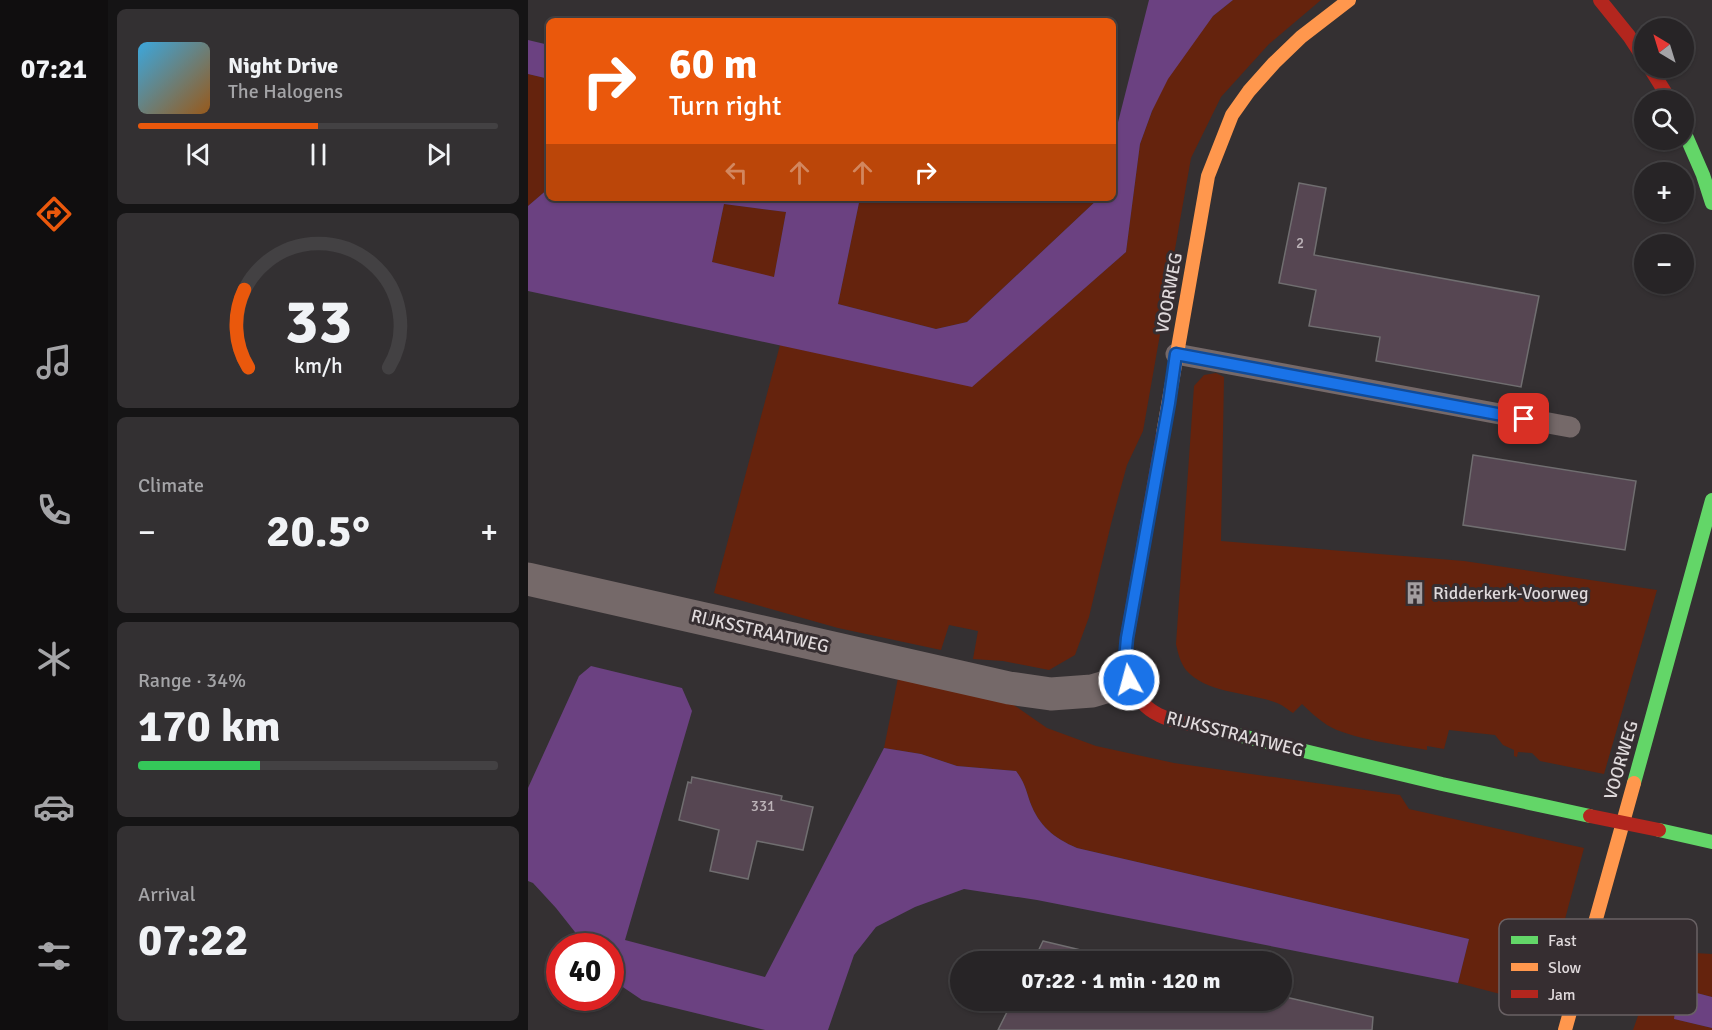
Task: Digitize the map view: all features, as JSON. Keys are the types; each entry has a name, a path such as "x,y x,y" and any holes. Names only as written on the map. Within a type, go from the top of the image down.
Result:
{"street":[{"name":"VOORWEG","path":"1129,680 1125,660 1127,638 1208,176 1232,115 1249,91 1301,37 1349,0"},
{"path":"1600,0 1634,44"},
{"path":"1692,150 1712,203"},
{"name":"VOORWEG","path":"1595,919 1712,500"},
{"name":"RIJKSSTRAATWEG","path":"528,579 1009,688 1051,694 1092,692 1129,680 1140,700 1149,710 1160,716 1442,784 1712,842"},
{"name":"VOORWEG","path":"1564,1030 1568,1015"}],"lane":[{"path":"1176,354 1570,427"}],"shaded area":[{"path":"1149,0 1233,0 1213,16 1168,79 1152,111 1140,144 1126,252 972,387 528,291 528,206 546,191 546,201 859,201 838,304 936,329 967,322 1096,201 1116,201 1116,130","holes":["724,204 786,212 774,277 712,262"]},
{"path":"1233,0 1321,0 1269,44 1221,97 1191,158 1143,431 1127,465 1089,617 1075,655 1049,670 1003,661 973,659 978,631 949,625 941,650 838,628 714,593 780,345 972,386 1126,252 1140,144 1165,76 1213,16"},
{"path":"528,40 546,44 546,78 528,74"},
{"path":"528,74 546,78 546,191 528,206"},
{"path":"859,201 1096,201 967,322 936,329 838,304"},
{"path":"724,204 786,212 774,278 712,262"},
{"path":"1216,373 1224,377 1221,541 1464,561 1657,590 1604,774 1540,761 1532,753 1518,752 1517,757 1514,756 1514,750 1503,745 1495,735 1449,730 1444,749 1427,746 1427,750 1362,738 1327,725 1302,704 1293,713 1266,699 1205,684 1186,670 1176,644 1194,386 1204,375"},
{"path":"591,666 682,688 692,711 625,940 765,977 884,748 921,754 957,766 1016,771 1038,818 1054,835 1077,848 1469,939 1458,983 1037,900 964,889 915,907 876,927 854,955 828,1030 765,1030 642,1000 624,988 624,933 576,933 556,908 533,883 528,881 528,788 579,676"},
{"path":"898,678 1008,701 1047,728 1096,746 1174,763 1400,795 1409,809 1584,848 1565,919 1499,919 1499,994 1458,983 1469,939 1077,848 1054,835 1038,818 1016,771 957,766 921,754 884,748"},
{"path":"1697,953 1712,954 1712,997 1697,993"},
{"path":"1697,993 1712,997 1712,1028 1674,1019 1675,1015 1697,1015"},
{"path":"1638,1015 1675,1015 1674,1019 1712,1028 1712,1030 1633,1030"}],"building":[{"path":"1299,183 1326,188 1314,255 1539,296 1521,387 1376,361 1380,337 1309,326 1316,290 1279,283"},
{"path":"1473,455 1636,481 1625,550 1463,525"},
{"path":"692,777 782,796 781,800 813,807 803,850 757,841 748,879 710,871 719,830 679,820 688,782 691,783"},
{"path":"1043,941 1085,951 1038,951"},
{"path":"1292,999 1373,1017 1372,1030 998,1030 1008,1011 1292,1011"}],"traffic: fast":[{"path":"1692,150 1712,203"},
{"path":"1634,783 1712,500"},
{"path":"1204,727 1442,784 1590,816"},
{"path":"1659,830 1712,842"}],"traffic: slow":[{"path":"1163,434 1208,176 1232,115 1249,91 1274,63 1301,37 1349,0"},
{"path":"1596,919 1634,783"},
{"path":"1565,1030 1569,1015"}],"traffic: jam":[{"path":"1600,0 1634,44"},
{"path":"1656,78 1664,90"},
{"path":"1163,434 1127,638 1126,660 1135,692 1149,709 1170,719 1204,727"},
{"path":"1590,816 1659,830"}],"place":[{"name":"Ridderkerk-Voorweg","path":"1415,593"}],"route":[{"path":"1129,680 1125,660 1127,638 1176,354 1524,419"}]}
